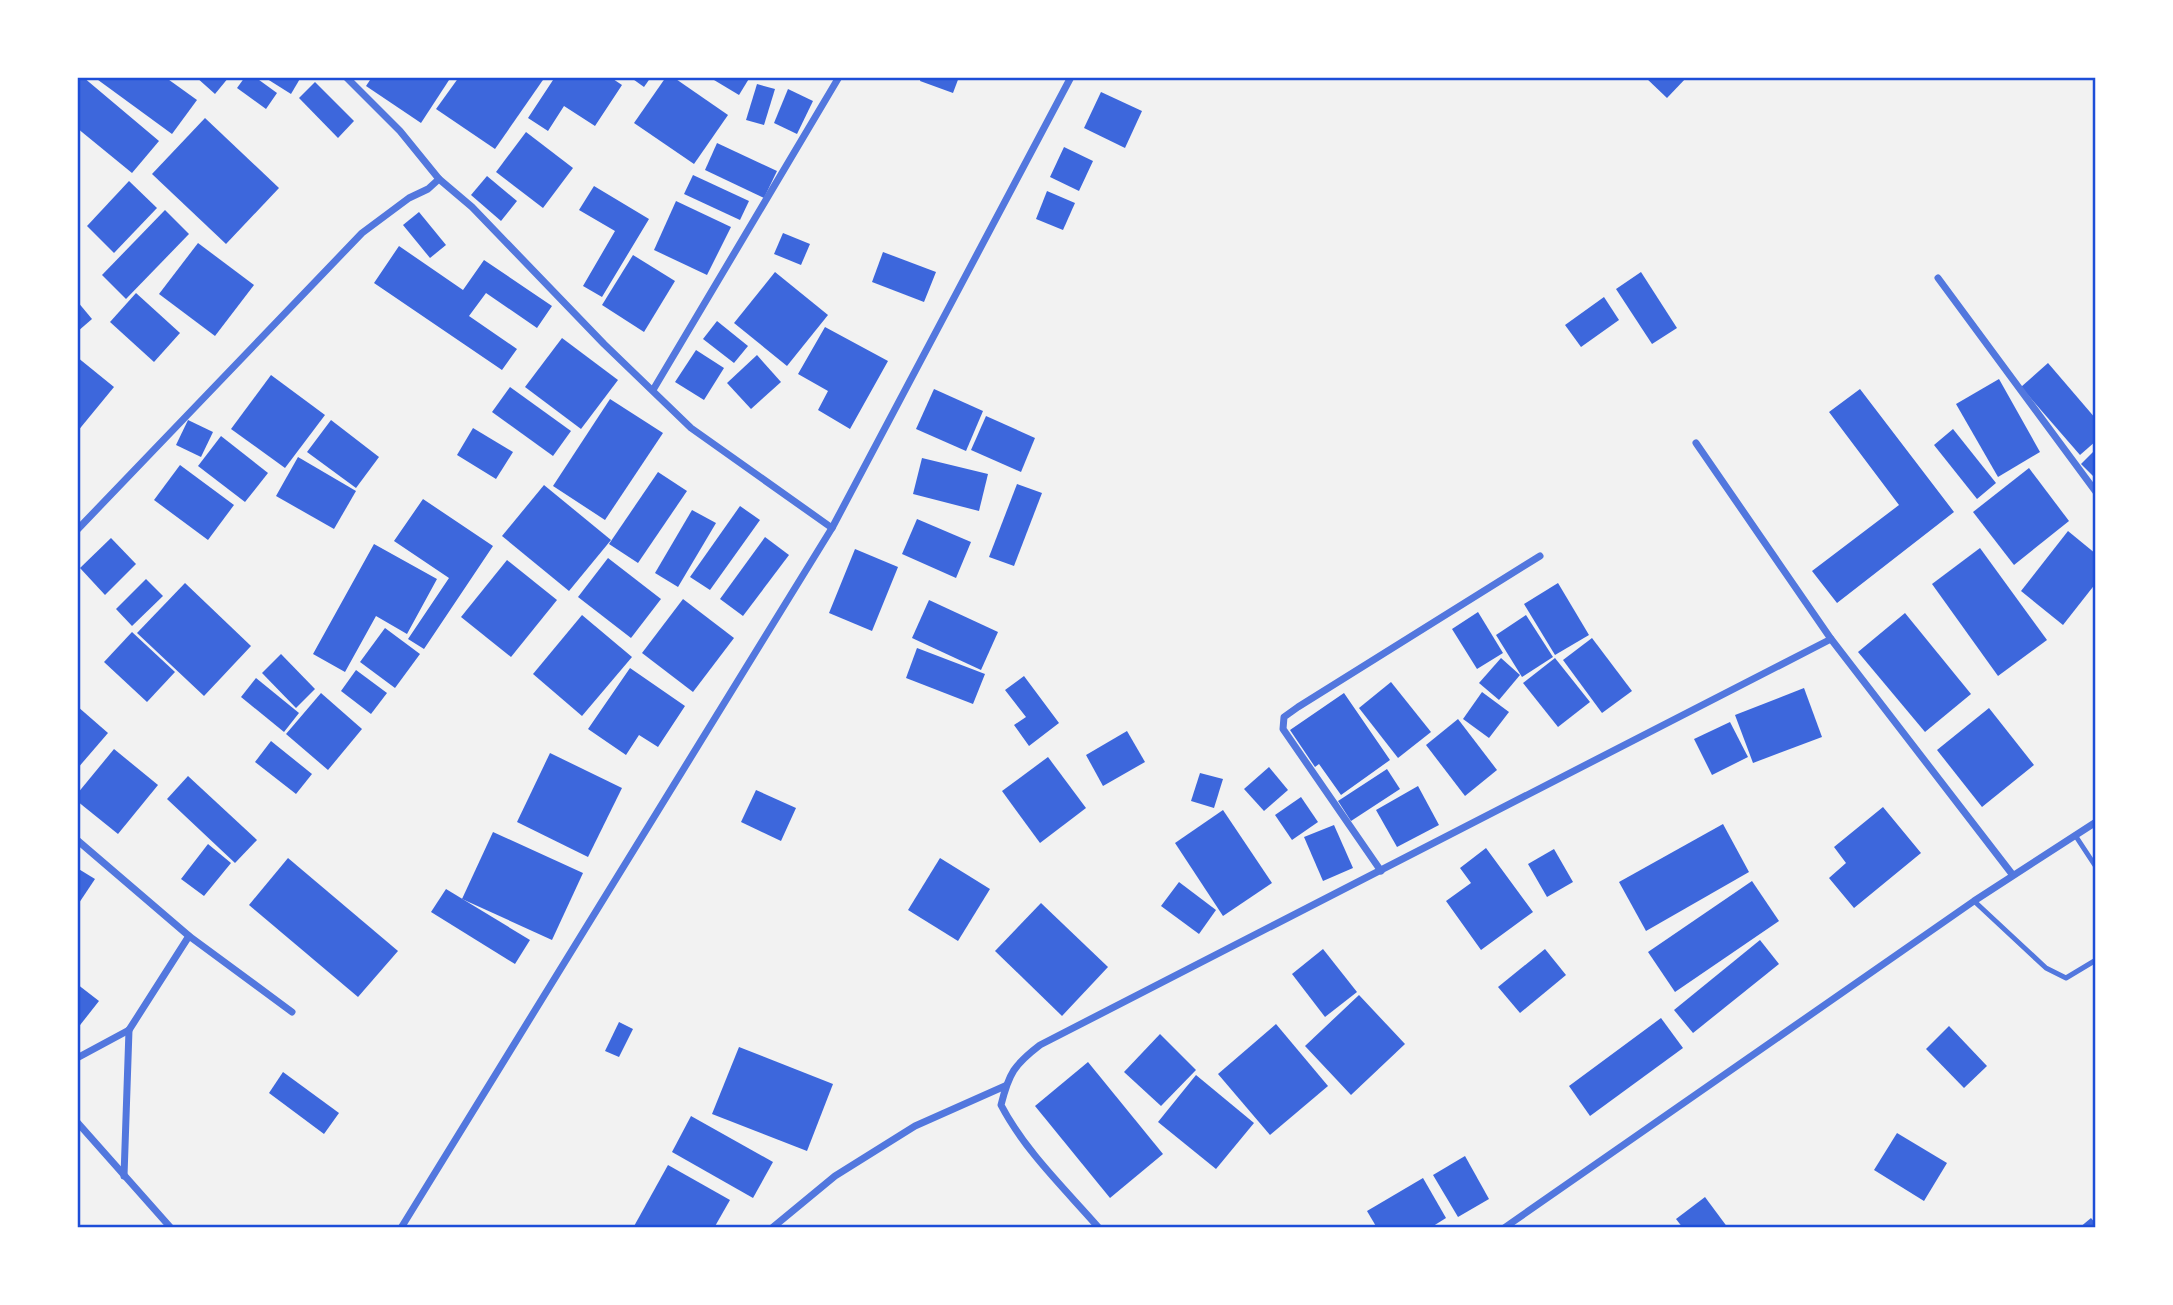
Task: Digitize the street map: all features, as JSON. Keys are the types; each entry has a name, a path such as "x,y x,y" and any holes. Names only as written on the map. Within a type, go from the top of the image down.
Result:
{"street":[{"path":"346,77 400,131 439,179 472,207 604,344 691,428 832,528"},
{"path":"653,390 839,77"},
{"path":"401,1228 832,528 1071,77"},
{"path":"77,530 362,233 439,179"},
{"path":"1938,278 2096,492"},
{"path":"1696,443 1832,639 2012,874"},
{"path":"1381,871 1283,729 1284,718 1540,556"},
{"path":"1099,1228 1010,1123 1000,1105 1005,1086 1018,1063 1040,1045 1832,639"},
{"path":"1504,1228 2012,874 2096,822"},
{"path":"77,840 190,936 292,1012"},
{"path":"77,1058 129,1030 190,936"},
{"path":"124,1176 129,1030"},
{"path":"772,1228 835,1176 915,1126 1005,1086"},
{"path":"77,1122 171,1228"}],"lane":[{"path":"2075,835 2096,867"},
{"path":"1973,901 2046,968 2066,978 2096,960"}],"building":[{"path":"77,77 83,77 159,141 132,173 77,128"},
{"path":"94,77 165,77 197,100 172,134"},
{"path":"196,77 229,77 215,94"},
{"path":"245,77 255,77 277,93 266,109 237,88"},
{"path":"264,77 301,77 291,94"},
{"path":"372,77 451,77 421,123 366,86"},
{"path":"459,77 545,77 495,149 436,109"},
{"path":"555,77 610,77 622,85 595,126 564,106 548,131 528,118"},
{"path":"630,77 651,77 644,87"},
{"path":"666,77 673,77 728,115 694,164 634,123"},
{"path":"709,77 750,77 739,95"},
{"path":"921,77 959,77 953,93 920,81"},
{"path":"1645,77 1687,77 1667,98"},
{"path":"315,82 354,121 338,138 299,98"},
{"path":"757,84 775,89 764,125 746,120"},
{"path":"788,89 813,101 797,134 774,123"},
{"path":"1101,92 1142,111 1125,148 1084,128"},
{"path":"205,118 279,188 226,244 152,174"},
{"path":"526,132 573,168 543,208 496,172"},
{"path":"717,143 777,171 764,198 705,170"},
{"path":"1064,147 1093,161 1079,191 1050,177"},
{"path":"693,175 749,201 740,220 684,194"},
{"path":"487,176 517,201 501,221 471,195"},
{"path":"129,181 157,208 114,253 87,226"},
{"path":"594,186 649,219 602,297 583,286 615,231 579,210"},
{"path":"1047,191 1075,203 1063,230 1036,219"},
{"path":"676,201 731,227 707,275 654,250"},
{"path":"165,210 189,234 126,299 102,275"},
{"path":"419,212 446,245 430,258 403,225"},
{"path":"783,233 810,244 801,265 774,254"},
{"path":"198,243 254,285 215,336 159,294"},
{"path":"399,246 463,290 484,260 552,306 537,328 486,293 469,316 517,349 502,370 374,283"},
{"path":"883,252 936,272 924,302 872,282"},
{"path":"633,255 675,281 644,332 602,305"},
{"path":"775,272 828,315 787,366 734,323"},
{"path":"1641,272 1677,328 1652,344 1616,289"},
{"path":"136,293 180,333 154,362 110,322"},
{"path":"1604,297 1619,320 1581,347 1565,325"},
{"path":"77,301 92,319 77,332"},
{"path":"717,321 748,346 734,363 703,339"},
{"path":"825,327 888,361 850,429 818,410 828,391 798,374"},
{"path":"562,338 618,380 581,429 525,387"},
{"path":"696,350 724,368 704,400 675,382"},
{"path":"757,355 781,382 751,409 727,383"},
{"path":"77,357 114,387 77,432"},
{"path":"2048,363 2096,419 2096,441 2080,455 2021,387"},
{"path":"271,375 325,415 285,468 231,429"},
{"path":"1999,379 2040,452 1998,477 1956,404"},
{"path":"510,387 571,431 553,456 492,412"},
{"path":"934,389 983,411 966,451 916,429"},
{"path":"1860,389 1954,512 1837,603 1812,571 1899,505 1829,412"},
{"path":"610,399 663,433 605,520 553,486"},
{"path":"986,416 1035,438 1021,472 971,450"},
{"path":"188,420 213,432 201,457 176,445"},
{"path":"331,420 379,457 356,488 307,452"},
{"path":"473,428 513,452 496,479 457,455"},
{"path":"1953,429 1996,483 1977,499 1934,445"},
{"path":"221,436 268,473 245,502 198,466"},
{"path":"2096,449 2096,479 2081,464"},
{"path":"298,457 356,491 334,529 276,496"},
{"path":"922,458 988,474 979,511 913,494"},
{"path":"180,465 234,505 208,540 154,500"},
{"path":"2029,468 2069,521 2014,565 1973,512"},
{"path":"658,472 687,491 638,563 609,544"},
{"path":"1017,484 1042,493 1014,566 989,557"},
{"path":"544,485 611,540 569,591 502,536"},
{"path":"423,499 493,546 424,649 408,639 449,578 394,541"},
{"path":"740,506 760,520 710,590 690,577"},
{"path":"692,510 716,523 678,587 655,573"},
{"path":"917,519 971,542 956,578 902,554"},
{"path":"2068,531 2096,554 2096,583 2063,625 2021,591"},
{"path":"765,537 789,555 743,616 720,599"},
{"path":"111,538 136,564 105,595 80,568"},
{"path":"374,544 437,579 407,634 376,616 345,672 313,654"},
{"path":"1980,548 2047,640 1998,676 1932,584"},
{"path":"855,549 898,567 872,631 829,613"},
{"path":"608,558 661,599 631,638 578,597"},
{"path":"507,560 557,600 511,657 461,617"},
{"path":"146,579 163,596 132,626 116,609"},
{"path":"185,583 251,646 204,696 137,633"},
{"path":"1558,583 1589,635 1555,655 1524,604"},
{"path":"683,599 734,638 693,692 642,653"},
{"path":"929,600 998,632 981,670 912,638"},
{"path":"1478,612 1503,653 1477,669 1452,629"},
{"path":"1905,613 1971,694 1925,732 1858,652"},
{"path":"582,615 632,657 582,716 533,674"},
{"path":"1526,615 1553,657 1522,677 1496,635"},
{"path":"385,628 420,654 395,688 360,662"},
{"path":"132,632 175,672 147,702 104,662"},
{"path":"1592,638 1632,691 1602,713 1563,660"},
{"path":"917,648 985,674 973,704 906,678"},
{"path":"281,654 315,689 296,708 262,673"},
{"path":"1501,658 1520,675 1499,700 1479,683"},
{"path":"1555,658 1590,702 1558,727 1523,683"},
{"path":"630,668 685,706 658,747 639,735 626,755 588,729"},
{"path":"356,670 387,693 371,714 341,691"},
{"path":"1024,676 1059,723 1029,746 1014,725 1026,717 1005,690"},
{"path":"256,678 299,713 284,732 241,697"},
{"path":"1391,682 1431,732 1398,758 1359,708"},
{"path":"1804,688 1822,737 1753,763 1735,715"},
{"path":"1482,692 1509,712 1489,738 1463,719"},
{"path":"321,693 362,729 328,770 286,734"},
{"path":"1344,693 1390,760 1341,795 1319,764 1315,767 1290,730"},
{"path":"77,706 108,733 77,769"},
{"path":"1989,708 2034,765 1982,807 1937,750"},
{"path":"1458,719 1497,770 1465,796 1426,745"},
{"path":"1730,722 1748,757 1712,775 1694,739"},
{"path":"1127,731 1145,762 1103,786 1086,755"},
{"path":"271,741 312,774 296,794 255,762"},
{"path":"114,749 158,785 118,834 77,801 77,794"},
{"path":"550,753 622,788 588,857 517,822"},
{"path":"1048,757 1086,808 1040,843 1002,791"},
{"path":"1269,767 1288,790 1264,811 1244,789"},
{"path":"1387,769 1400,789 1351,821 1338,801"},
{"path":"1200,773 1223,779 1214,808 1191,801"},
{"path":"188,776 257,840 235,863 167,799"},
{"path":"1418,786 1439,825 1397,847 1376,810"},
{"path":"756,790 796,808 781,841 741,822"},
{"path":"1301,797 1318,822 1292,840 1275,815"},
{"path":"1883,807 1921,853 1854,908 1829,878 1846,863 1834,847"},
{"path":"1223,810 1272,883 1223,916 1175,843"},
{"path":"1723,824 1749,872 1646,931 1619,882"},
{"path":"1334,825 1353,868 1323,881 1304,837"},
{"path":"493,832 583,873 552,940 462,899"},
{"path":"208,844 231,863 204,896 181,879"},
{"path":"1486,848 1533,912 1481,950 1446,901 1471,883 1460,868"},
{"path":"1554,849 1573,882 1547,897 1528,864"},
{"path":"288,858 398,951 358,997 249,905"},
{"path":"940,858 990,889 958,941 908,910"},
{"path":"77,868 95,879 77,906"},
{"path":"1752,881 1779,921 1675,992 1648,952"},
{"path":"1179,882 1216,910 1199,934 1161,906"},
{"path":"446,889 530,940 515,964 431,912"},
{"path":"1041,903 1108,967 1062,1016 995,951"},
{"path":"1760,940 1779,964 1693,1033 1674,1010"},
{"path":"1323,949 1357,992 1325,1017 1292,974"},
{"path":"1545,949 1566,975 1520,1013 1498,987"},
{"path":"77,984 99,1001 77,1029"},
{"path":"1359,995 1405,1044 1351,1095 1305,1046"},
{"path":"1661,1018 1683,1048 1590,1116 1569,1086"},
{"path":"619,1022 633,1029 619,1057 605,1051"},
{"path":"1276,1024 1328,1086 1270,1135 1218,1074"},
{"path":"1949,1026 1987,1066 1964,1088 1926,1049"},
{"path":"1160,1034 1196,1070 1161,1106 1124,1072"},
{"path":"739,1047 833,1084 807,1151 712,1114"},
{"path":"1088,1062 1163,1154 1110,1198 1035,1106"},
{"path":"283,1072 339,1113 324,1134 269,1093"},
{"path":"1196,1075 1254,1123 1216,1169 1158,1122"},
{"path":"691,1116 773,1162 753,1198 672,1152"},
{"path":"1897,1133 1947,1163 1924,1201 1874,1170"},
{"path":"1465,1156 1489,1199 1458,1217 1433,1175"},
{"path":"668,1165 730,1200 714,1228 633,1228"},
{"path":"1423,1178 1446,1218 1430,1228 1377,1228 1367,1211"},
{"path":"1705,1197 1728,1228 1683,1228 1676,1219"},
{"path":"2091,1218 2096,1228 2079,1228"}]}
